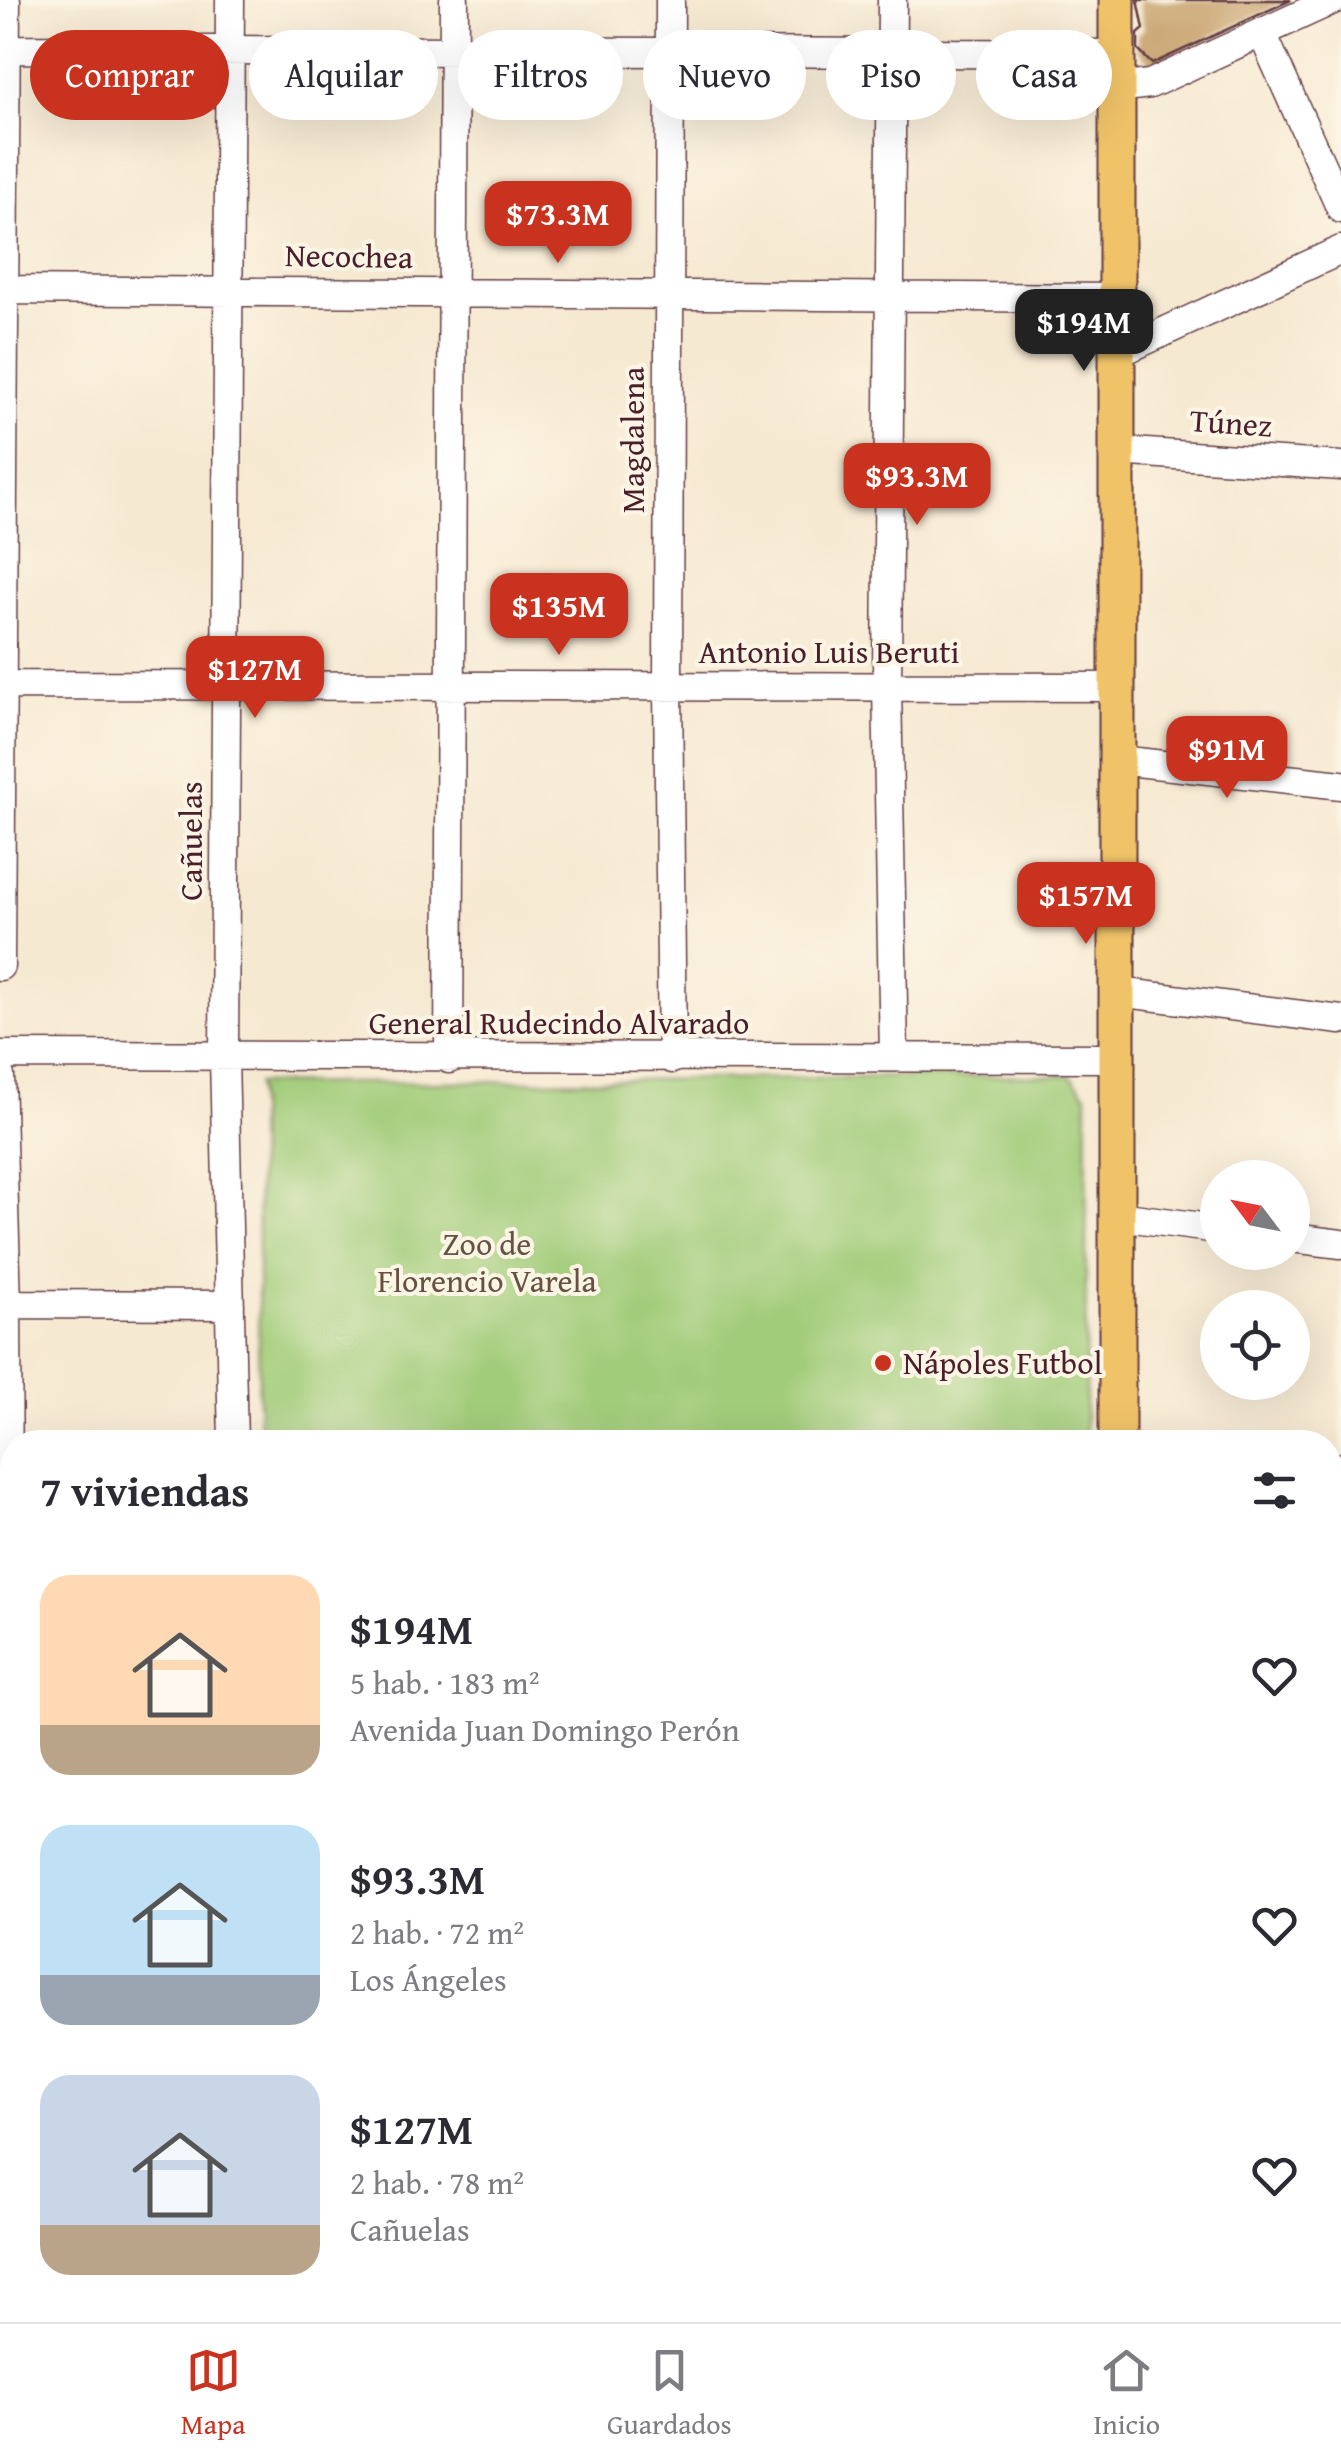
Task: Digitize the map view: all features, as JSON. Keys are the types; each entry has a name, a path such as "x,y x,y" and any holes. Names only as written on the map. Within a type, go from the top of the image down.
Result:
{"main road":[{"path":"1117,0 1118,1430"}],"street":[{"path":"0,966 6,0"},
{"name":"Cañuelas","path":"230,0 224,1057 233,1430"},
{"path":"449,1059 454,0"},
{"name":"Magdalena","path":"670,0 671,30"},
{"path":"892,0 892,30"},
{"path":"956,58 1116,71 1150,84 1333,0"},
{"path":"1262,33 1341,210"},
{"path":"3,49 643,52"},
{"name":"Magdalena","path":"670,120 668,688 672,1059"},
{"path":"891,120 887,686 894,1057"},
{"path":"1116,354 1341,250"},
{"name":"Necochea","path":"2,290 668,296 889,293 1116,298"},
{"name":"Túnez","path":"1116,451 1341,466"},
{"name":"Antonio Luis Beruti","path":"1,685 1118,687"},
{"path":"1118,760 1341,785"},
{"path":"1118,992 1341,1020"},
{"name":"General Rudecindo Alvarado","path":"0,1055 1118,1058"},
{"path":"0,1076 5,1430"},
{"path":"1118,1216 1200,1226"},
{"path":"1310,1240 1341,1244"},
{"path":"4,1304 230,1306"}],"green space":[{"name":"Zoo de Florencio Varela","path":"1070,1075 1087,1095 1085,1430 259,1430 257,1084"}],"building":[{"path":"1138,0 1291,0 1152,64 1138,50 1138,34 1144,29"}],"place":[{"name":"Nápoles Futbol","path":"883,1363"}]}
